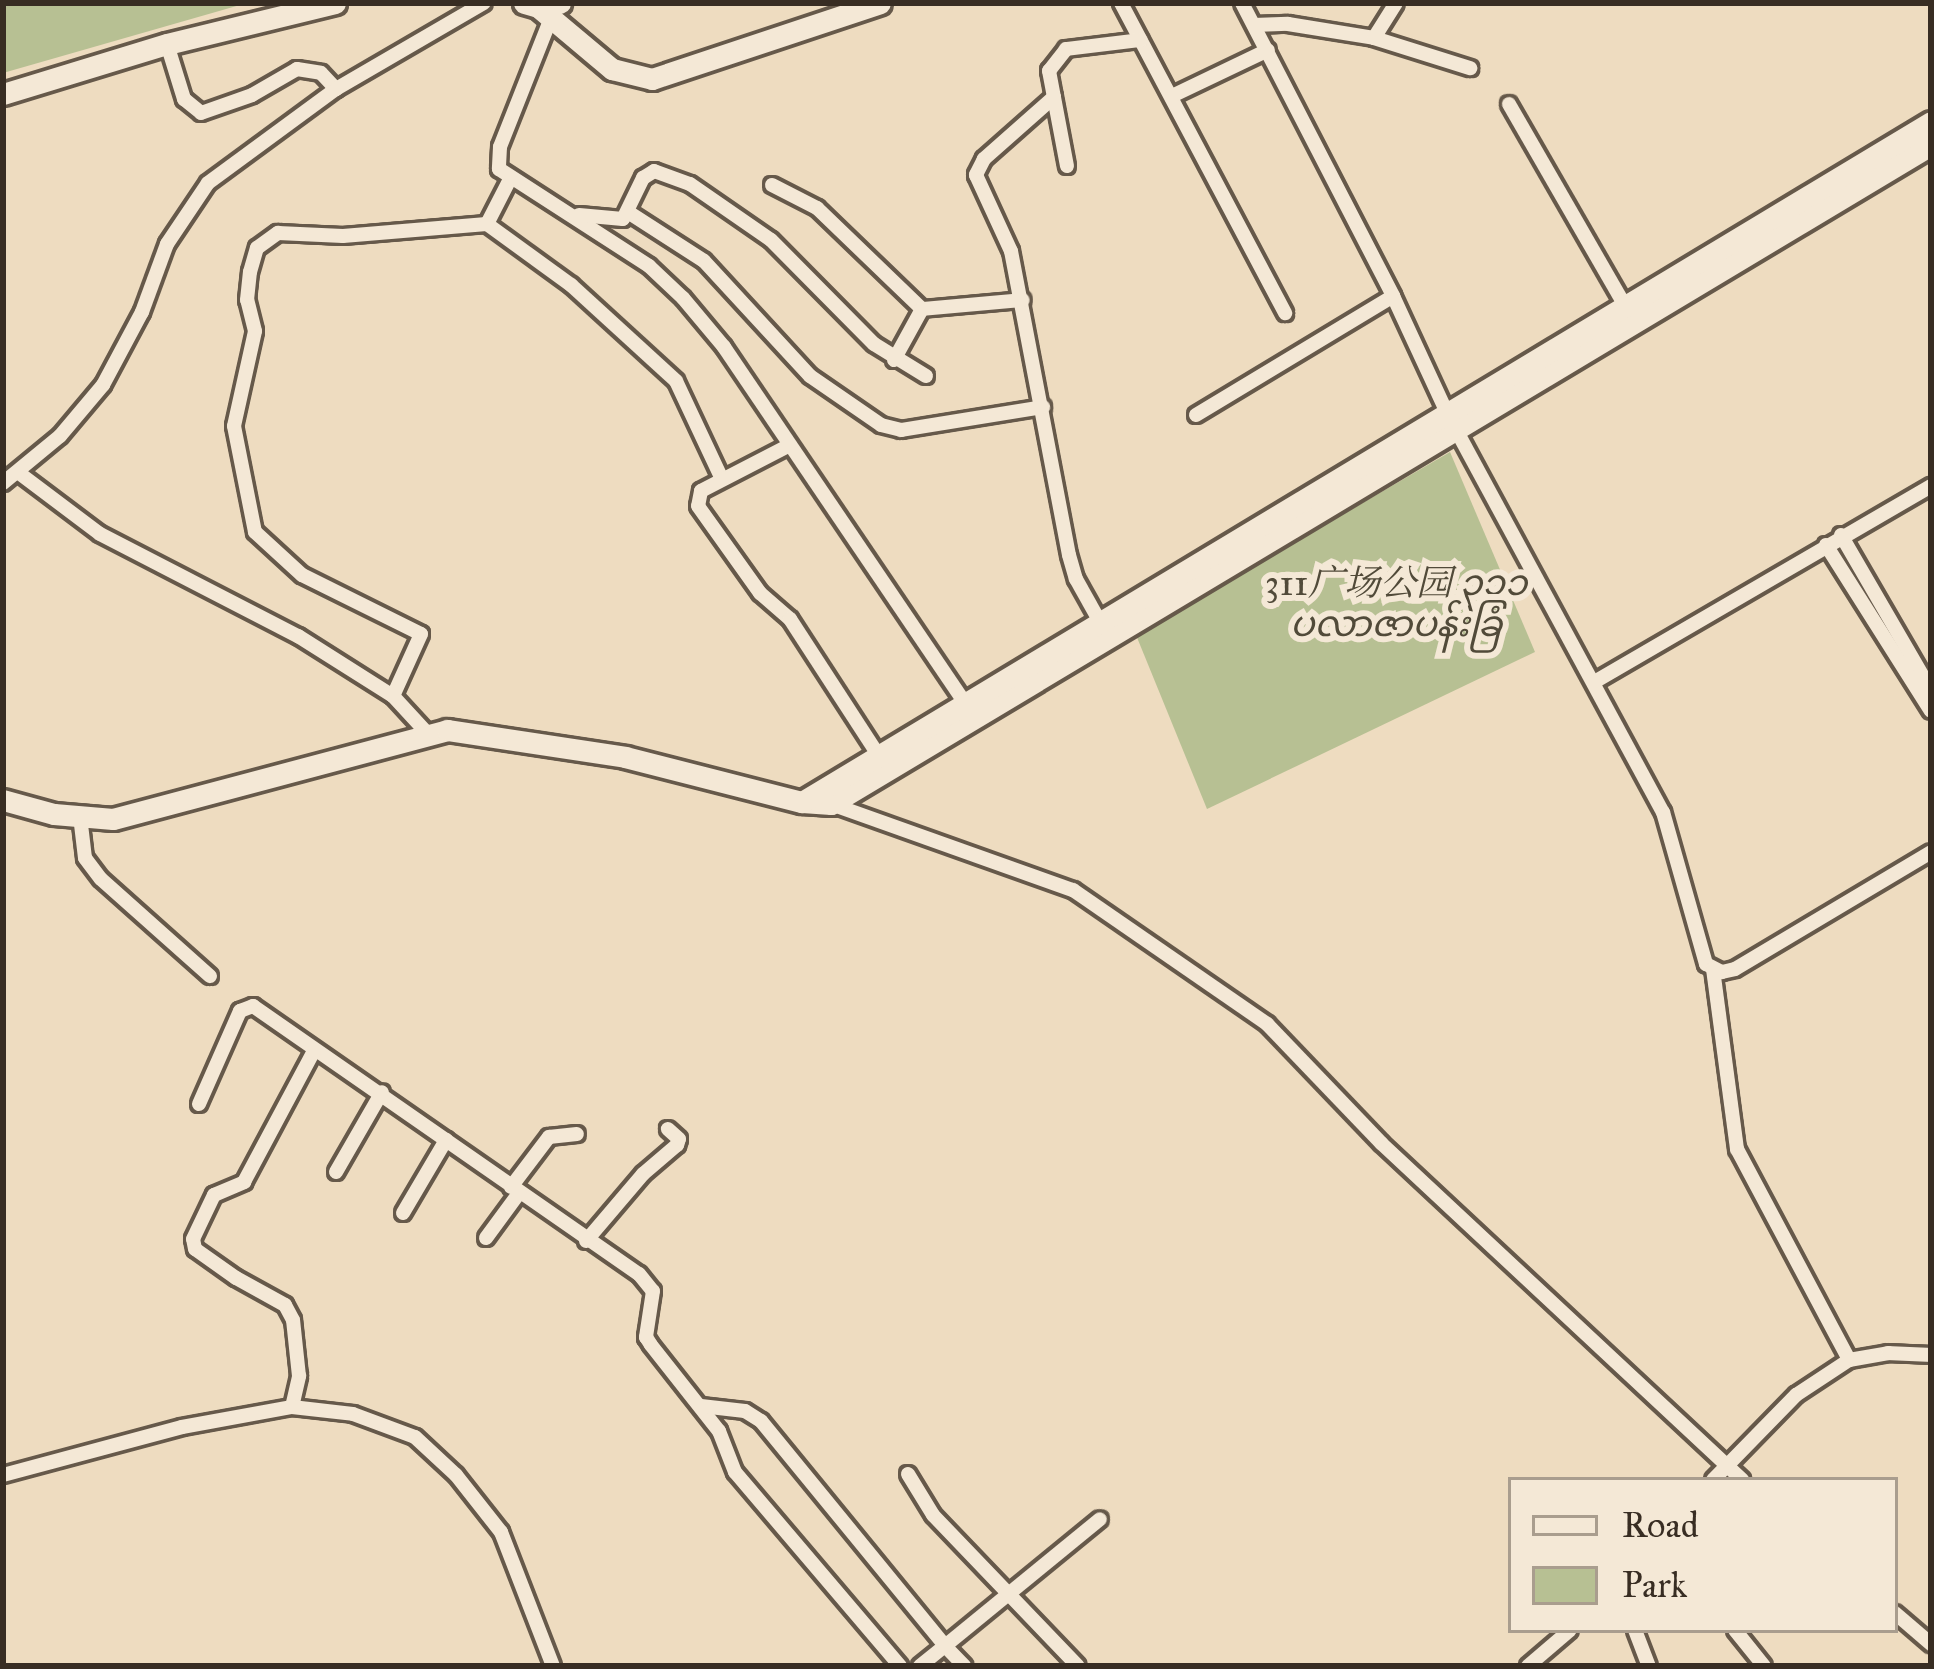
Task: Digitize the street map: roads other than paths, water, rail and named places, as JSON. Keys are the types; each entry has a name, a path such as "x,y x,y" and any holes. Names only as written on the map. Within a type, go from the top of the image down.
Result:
{"main road":[{"path":"3,94 166,44 335,3"},
{"path":"543,8 612,70 652,79 880,3"},
{"path":"3,800 112,819 447,730 625,757 802,802 831,804 1104,630 1929,133"},
{"path":"802,802 964,701 1104,630"}],"street":[{"path":"3,483 20,473 103,385 142,312 167,244 208,183 336,89 484,3"},
{"path":"1121,3 1174,95 1285,313"},
{"path":"1242,3 1394,296 1452,422 1663,812 1702,959 1713,969 1737,1149 1849,1360"},
{"path":"1374,38 1396,3"},
{"path":"543,8 500,147 500,169 649,266 683,298 724,347 964,701"},
{"path":"1254,25 1288,24 1374,38 1470,68"},
{"path":"1067,166 1048,74 1061,52 1139,40"},
{"path":"166,44 184,99 201,113 251,95 297,69 321,73 336,89"},
{"path":"1174,95 1268,50"},
{"path":"1054,98 976,168 1011,251 1023,300 1076,579 1104,630"},
{"path":"1509,104 1630,316"},
{"path":"574,215 616,220 628,212 643,178 653,171 690,184 771,240 894,360 926,376"},
{"path":"487,224 510,179"},
{"path":"772,184 817,208 891,285 922,309 1023,300"},
{"path":"628,212 704,262 810,376 881,425 901,430 1043,406"},
{"path":"393,696 422,634 302,575 255,532 234,426 255,331 247,299 250,272 257,248 278,233 344,236 487,224 571,285 676,381 722,479"},
{"path":"1196,415 1394,296"},
{"path":"894,360 922,309"},
{"path":"788,446 701,491 698,506 760,593 790,620 879,755"},
{"path":"20,473 100,534 298,636 393,696 429,735"},
{"path":"1596,681 1931,486"},
{"path":"1840,535 1931,690"},
{"path":"1826,544 1931,711"},
{"path":"831,804 1072,890 1267,1024 1381,1143 1739,1477"},
{"path":"80,816 85,857 101,879 210,976"},
{"path":"1713,969 1735,969 1931,852"},
{"path":"199,1104 247,1005 382,1092 649,1282 653,1292 646,1337 701,1406 735,1472 900,1666"},
{"path":"292,1407 298,1376 293,1319 285,1305 195,1249 193,1239 214,1195 244,1182 314,1051"},
{"path":"336,1172 382,1092"},
{"path":"586,1241 677,1145 679,1139 668,1129"},
{"path":"486,1238 549,1136 577,1134"},
{"path":"403,1213 446,1140"},
{"path":"1715,1477 1796,1395 1849,1360 1888,1353 1931,1355"},
{"path":"701,1406 746,1411 761,1421 964,1666"},
{"path":"3,1475 182,1427 292,1407 353,1414 415,1437 456,1475 516,1558 541,1644 554,1666"},
{"path":"908,1474 934,1515 1078,1666"},
{"path":"920,1666 1100,1519"},
{"path":"1898,1616 1931,1644"},
{"path":"1528,1666 1566,1633"},
{"path":"1636,1633 1649,1666"},
{"path":"1737,1633 1764,1666"}],"park label":[{"name":"311广场公园 ၃၁၁ ပလာဇာပန်းခြံ","path":"1396,604"}]}
